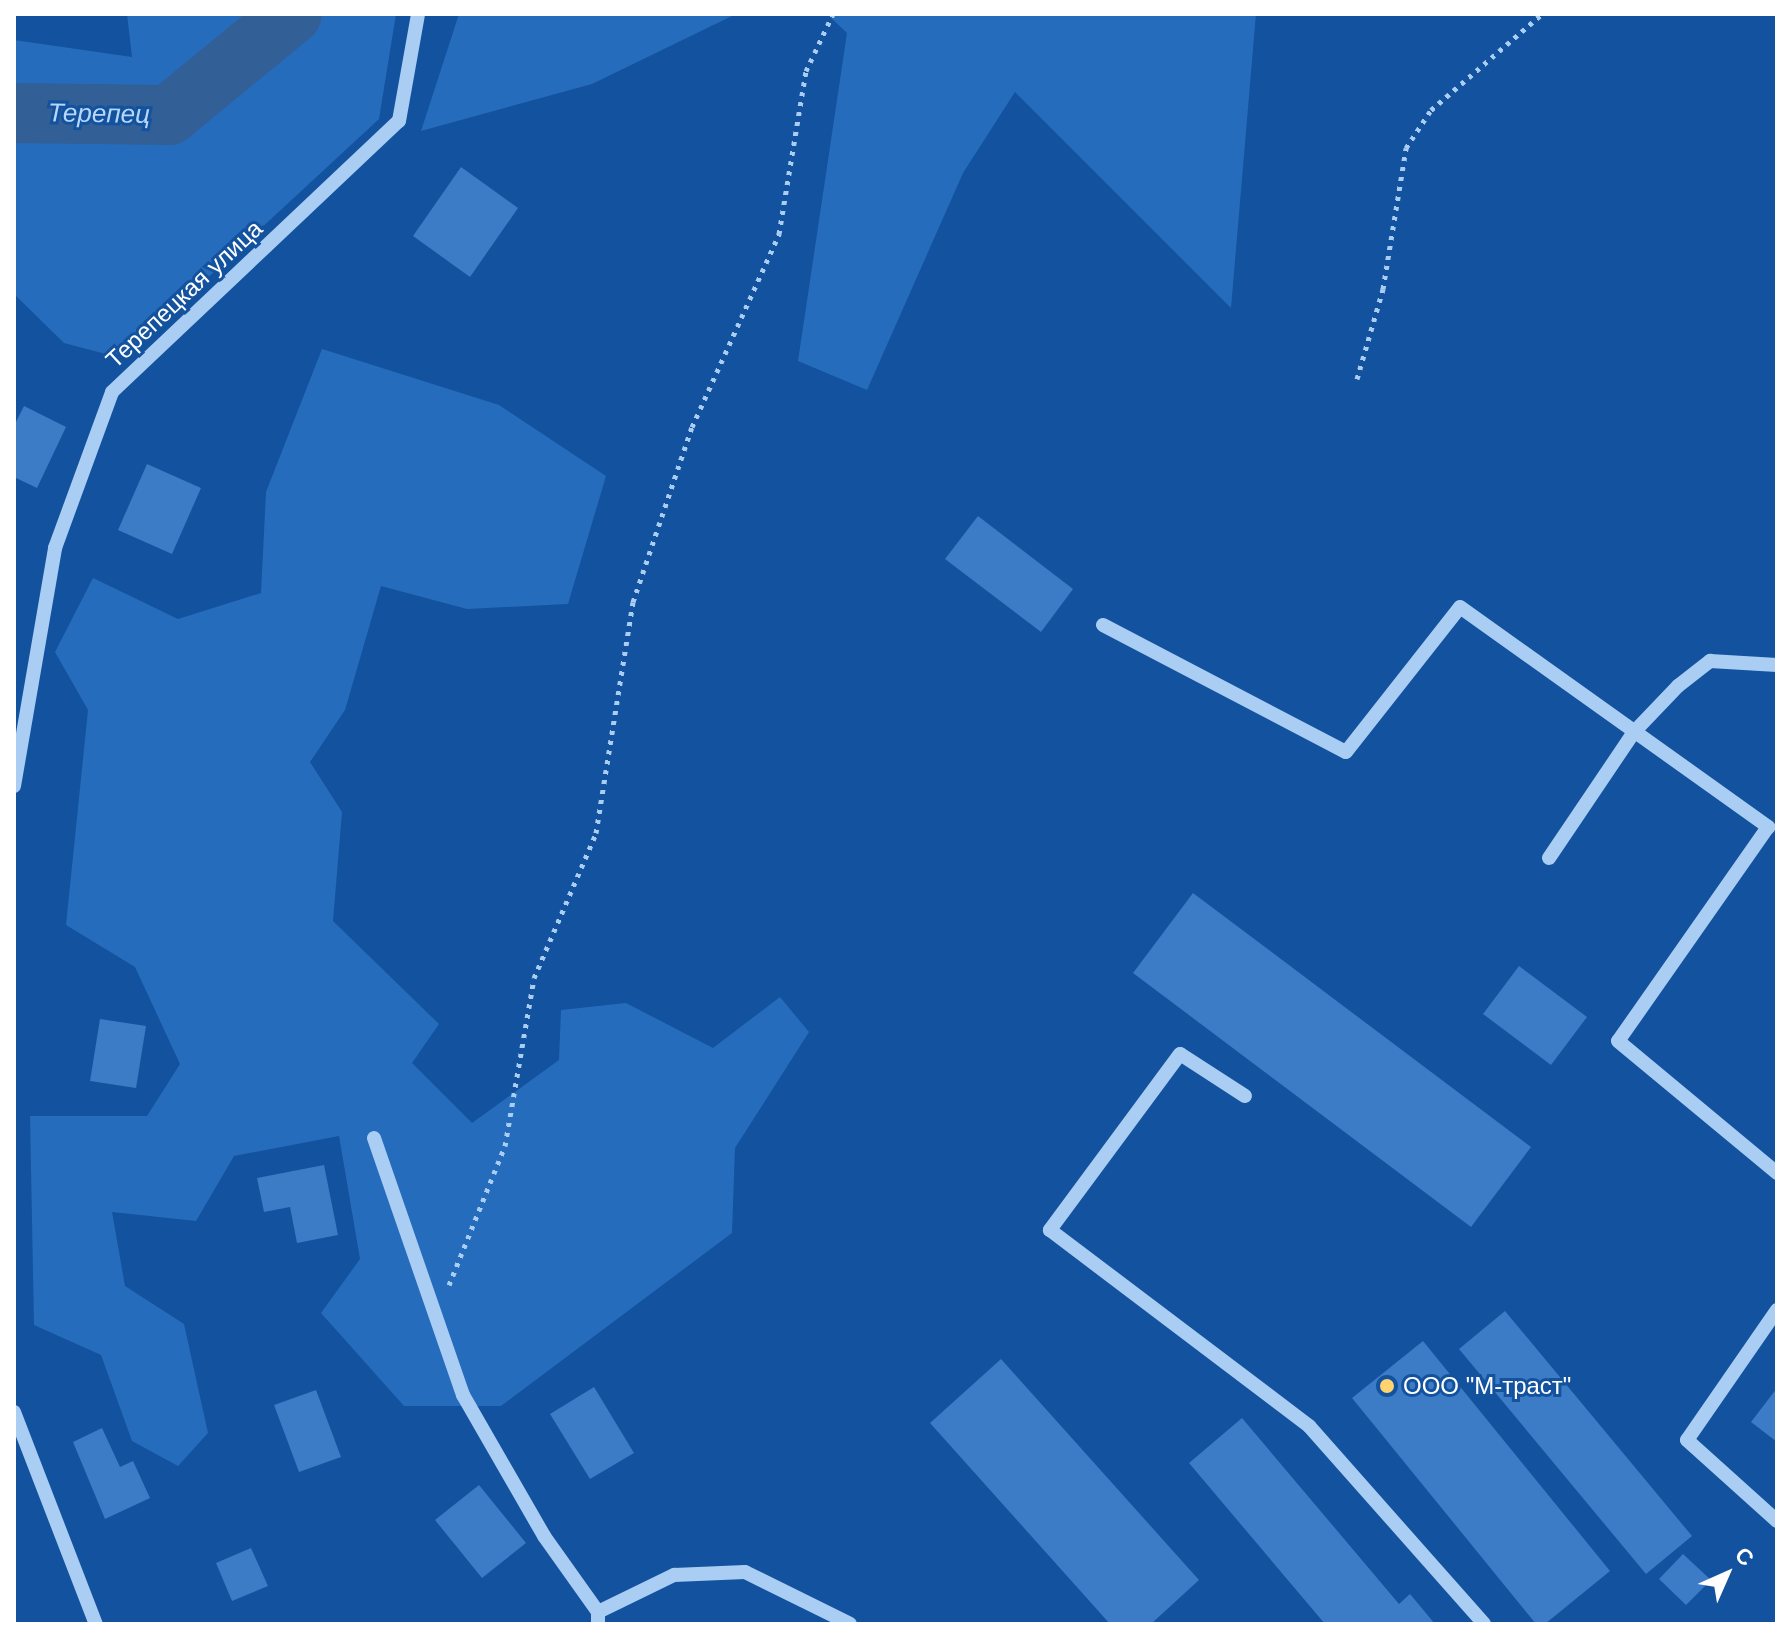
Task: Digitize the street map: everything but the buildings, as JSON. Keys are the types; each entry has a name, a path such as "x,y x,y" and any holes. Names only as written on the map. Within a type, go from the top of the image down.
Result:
{"street":[{"name":"Терепецкая улица","path":"14,786 55,548 112,392 399,121 418,14"},
{"path":"1103,625 1346,752 1460,607 1768,827 1618,1041 1777,1173"},
{"path":"1549,858 1634,732 1710,661 1777,665"},
{"path":"1245,1096 1180,1054 1050,1230 1309,1426 1484,1624"},
{"path":"374,1138 463,1395 544,1536 598,1618 674,1575 745,1572 850,1624"},
{"path":"1777,1310 1687,1440 1777,1521"},
{"path":"14,1412 96,1624"}],"path":[{"path":"437,1316 505,1146 534,978 596,833 633,602 692,427 779,234 806,71 833,14"},
{"path":"1357,379 1383,289 1406,148 1431,110 1542,14"}],"shaded area":[{"path":"127,14 396,14 379,119 121,358 64,343 14,294 14,40 132,57"},
{"path":"459,14 736,14 592,84 421,131"},
{"path":"827,14 1256,14 1231,308 1015,92 963,173 867,390 798,361 847,33"},
{"path":"322,349 499,405 606,476 568,604 467,609 381,586 345,710 310,762 342,812 333,921 439,1024 412,1063 472,1123 559,1060 561,1010 626,1003 713,1048 780,997 809,1032 735,1148 732,1233 501,1406 404,1406 321,1313 360,1259 339,1136 234,1156 196,1221 112,1212 125,1286 184,1324 208,1433 178,1466 132,1441 101,1355 34,1325 30,1116 147,1116 180,1064 135,967 66,925 88,710 55,652 93,578 178,619 261,593 266,492"}],"waterway":[{"name":"Терепец","path":"14,113 169,115 292,14"}],"place":[{"name":"ООО \"М-траст\"","path":"1387,1386"}]}
